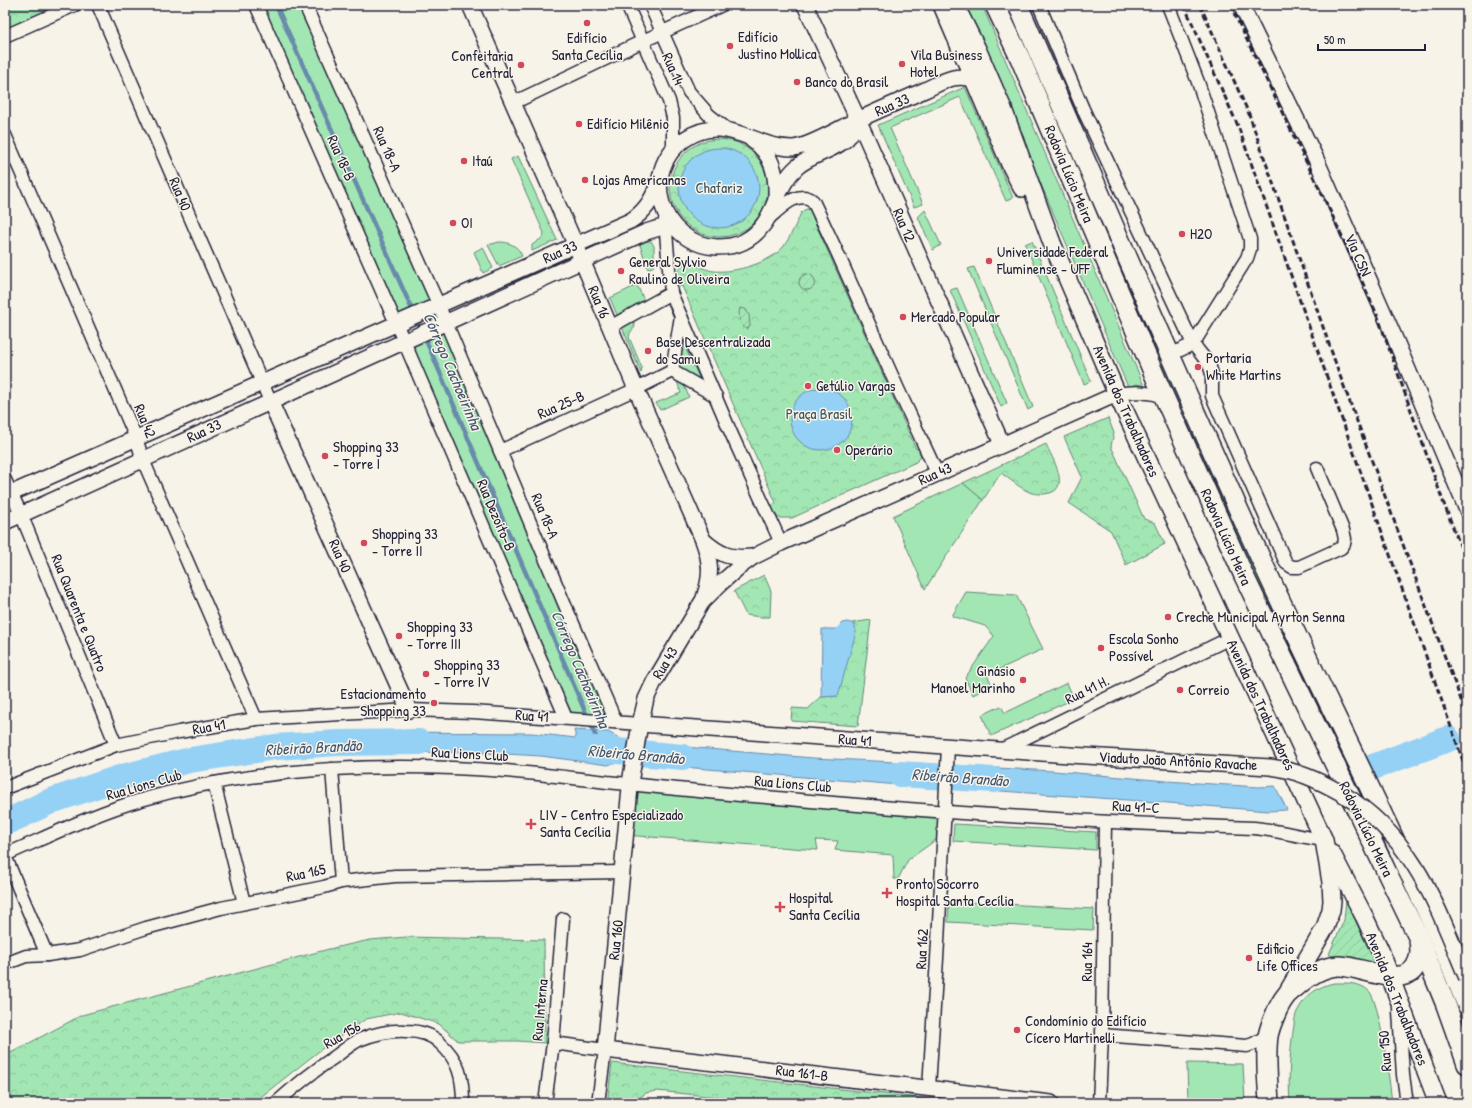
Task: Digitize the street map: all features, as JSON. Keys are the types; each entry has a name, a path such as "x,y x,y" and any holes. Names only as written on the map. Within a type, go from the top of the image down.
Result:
{"main road":[{"name":"Avenida dos Trabalhadores","path":"942,5 1010,164 1052,243"},
{"name":"Avenida dos Trabalhadores","path":"955,5 977,49 1003,109 1052,243 1117,394 1311,814 1364,916 1391,977 1438,1103"},
{"name":"Rodovia Lúcio Meira","path":"996,5 1163,396 1244,576 1419,939 1446,1005 1467,1064"},
{"name":"Rodovia Lúcio Meira","path":"1018,5 1266,571 1376,802 1452,968 1467,1005"},
{"path":"1269,1103 1268,1035 1285,997 1325,928 1331,910 1332,895 1326,844"},
{"path":"1285,997 1307,977 1321,969 1330,967 1338,966 1354,968 1391,977 1407,974 1415,968 1419,961 1419,939"}],"street":[{"path":"5,36 74,5"},
{"name":"Rua 40","path":"98,5 262,383 409,710"},
{"name":"Rua 18-B","path":"256,5 399,324"},
{"name":"Rua 18-A","path":"305,5 500,451 616,722"},
{"name":"Rua 16","path":"470,5 703,540 710,570 708,587 702,602"},
{"name":"Rua 14","path":"627,5 665,90 672,110 674,149"},
{"name":"Rua 14","path":"650,5 690,92 709,115 728,130"},
{"path":"513,103 722,5"},
{"name":"Rua 12","path":"805,5 1002,444"},
{"path":"1039,5 1083,108 1193,344 1209,364 1212,374 1212,396 1265,514 1283,559 1288,566 1299,567 1338,550 1344,544 1345,540 1343,530 1317,468"},
{"path":"1168,5 1198,82 1250,239 1250,249 1246,258 1193,344 1170,354"},
{"name":"Via CSN","path":"1241,5 1319,167 1393,334 1467,510"},
{"path":"952,78 959,64 960,47"},
{"name":"Rua 33","path":"7,490 136,438 576,246 637,217 651,202 665,162 674,149 685,139 698,132 713,129 728,130 776,145 796,148 855,118 952,78 973,80"},
{"path":"973,80 982,84 988,92 1024,167"},
{"name":"Rua 33","path":"660,176 660,195 670,228 689,240 707,246 725,247 743,242 758,232 769,218 776,200 786,181 794,170 806,160 843,141 851,132 855,118"},
{"name":"Rua 33","path":"743,134 755,142 766,153 773,167 777,182 776,200"},
{"name":"Rua 42","path":"5,135 136,438 143,460 256,719"},
{"path":"769,218 796,198 806,197 813,201 937,473"},
{"path":"670,228 671,293 781,543"},
{"name":"Rua 33","path":"5,522 646,232 670,228"},
{"path":"610,327 671,293"},
{"path":"681,316 672,371 716,396"},
{"name":"Rua Dezoito-B","path":"399,324 568,718"},
{"name":"Rua 25-B","path":"500,451 672,371"},
{"path":"1117,394 1134,391 1163,396"},
{"name":"Rua 43","path":"631,781 639,726 646,699 654,682 702,602 729,575 754,558 781,543 1117,394"},
{"name":"Rua Quarenta e Quatro","path":"7,490 21,514 116,745"},
{"path":"703,540 716,551 728,557 754,558"},
{"name":"Rua 41 H.","path":"1001,750 1230,638"},
{"name":"Rua 41","path":"5,788 116,745 179,732 256,719 409,710 473,712 568,718 616,722 639,726 947,752 1001,750 1069,755"},
{"name":"Rua 162","path":"929,1088 945,812 947,752"},
{"name":"Viaduto João Antônio Ravache","path":"1069,755 1270,767 1293,771 1316,779 1348,798 1377,819 1403,847 1427,887 1467,978"},
{"name":"Rua Lions Club","path":"5,855 138,800 214,783 284,773 332,769 414,767 510,771 631,781 885,808 945,812"},
{"path":"332,769 341,882"},
{"name":"Rua 160","path":"598,1103 605,1050 631,781"},
{"path":"214,783 244,903"},
{"name":"Rua 41-C","path":"945,812 1105,822 1254,828 1303,837 1326,844"},
{"name":"Rua 164","path":"1099,1103 1102,1035 1105,822"},
{"path":"5,855 47,955"},
{"name":"Rua 165","path":"5,964 26,956 47,955 80,950 146,928 221,908 341,882 409,876 622,872"},
{"name":"Rua Interna","path":"545,1103 553,1043 563,918"},
{"name":"Rua 150","path":"1397,996 1403,1075 1407,1103"},
{"name":"Rua 156","path":"276,1103 303,1078 357,1041 380,1033 398,1030 423,1033 436,1038 448,1050 460,1069 463,1103"},
{"path":"1102,1035 1247,1046 1268,1035"},
{"name":"Rua 161-B","path":"553,1043 1051,1103"}],"green space":[{"path":"5,5 75,5 5,36"},
{"path":"256,5 305,5 439,306 401,323"},
{"path":"964,5 982,5 1144,386 1137,384 1128,387"},
{"path":"1001,5 1011,5 1456,989 1467,1019 1467,1048 1287,657"},
{"path":"965,87 1013,198 1006,201 960,97 890,128 923,204 914,207 878,125"},
{"name":"Chafariz","path":"719,139 738,143 754,153 764,169 768,188 764,207 754,223 738,233 719,237 700,233 684,223 674,207 670,188 674,169 684,153 700,143"},
{"path":"518,156 557,240 532,251 532,245 542,238 544,233 511,159"},
{"name":"Praça Brasil","path":"807,209 811,210 817,216 813,218 916,449 919,448 921,457 916,462 792,518 778,518 770,506 776,503 682,286 675,288 675,281 676,274 684,263 714,271 722,271 752,266 761,262 778,252 784,246 801,213"},
{"path":"925,210 941,245 933,250 918,217"},
{"path":"651,241 654,246 654,266 648,269 639,242"},
{"path":"1032,241 1091,381 1084,384 1025,244"},
{"path":"499,242 513,245 522,256 499,266 488,245"},
{"path":"483,247 493,268 483,273 474,252"},
{"path":"974,267 1033,407 1028,410 968,269"},
{"path":"807,274 813,276 815,282 813,288 807,290 801,288 799,282 801,276"},
{"path":"637,285 644,300 617,315 610,298"},
{"path":"957,288 1007,403 1001,407 950,290"},
{"path":"740,308 745,309 749,315 750,326 747,329 742,325 740,320"},
{"path":"633,320 635,327 630,333 629,337 642,368 641,373 622,327"},
{"path":"446,322 616,722 566,718 404,341"},
{"path":"682,341 699,380 686,373 680,365 679,361"},
{"path":"676,379 683,383 689,397 660,410 656,403 681,393"},
{"path":"1108,418 1114,433 1111,446 1144,519 1155,523 1165,544 1126,565 1111,531 1069,503 1082,477 1064,437"},
{"path":"1046,444 1056,465 1058,474 1058,487 1053,492 1036,494 1029,492 1001,473 983,500 963,483"},
{"path":"963,483 983,500 925,589 893,516"},
{"path":"764,575 771,591 770,617 746,615 734,591"},
{"path":"966,592 1016,595 1043,649 987,675 992,685 973,695 965,678 994,636 985,626 952,616"},
{"path":"871,620 858,726 791,721 792,708 808,709 821,697 838,696 855,626 852,623"},
{"path":"1067,683 1074,699 991,736 982,715 1001,706 1005,713"},
{"path":"631,784 945,812 944,834 908,860 898,879 894,879 893,855 835,850 838,841 816,840 818,850 625,835"},
{"path":"954,824 1096,832 1096,850 953,841"},
{"path":"1346,900 1376,965 1353,957 1333,957 1329,954 1344,920"},
{"path":"949,901 1094,909 1093,930 948,922"},
{"path":"407,937 544,940 545,1043 517,1041 458,1041 439,1024 401,1012 366,1019 323,1048 253,1103 5,1103 5,1056 82,1015 329,949 370,940"},
{"path":"1334,983 1361,986 1369,991 1373,998 1381,1026 1392,1103 1290,1103 1290,1064 1296,1013 1304,1000 1313,992 1328,984"},
{"path":"612,1063 963,1103 777,1103 657,1091 646,1093 632,1103 611,1103 608,1096"},
{"path":"1187,1063 1243,1064 1245,1102 1188,1102"}],"water":[{"name":"Chafariz","path":"719,148 734,151 747,160 756,173 759,188 756,203 747,216 734,225 719,228 704,225 691,216 682,203 679,188 682,173 691,160 704,151"},
{"path":"815,388 827,388 839,393 847,401 852,413 852,425 847,437 839,445 827,450 815,450 803,445 795,437 790,425 790,413 795,401 803,393"},
{"path":"847,622 854,625 856,632 838,696 821,697 822,629 836,629 842,623"},
{"path":"574,730 608,732 621,739 620,761 608,765 541,756 470,752 384,753 383,732 532,733 576,738"},
{"path":"650,744 813,758 936,764 935,788 647,764"},
{"path":"959,766 1054,771 1259,787 1275,786 1287,810 1268,811 958,788"}],"waterway":[{"name":"Córrego Cachoeirinha","path":"276,5 432,354 596,737"},
{"name":"Ribeirão Brandão","path":"1373,767 1448,739"},
{"name":"Ribeirão Brandão","path":"5,823 51,801 122,777 190,760 275,747 338,743 419,742"},
{"name":"Ribeirão Brandão","path":"584,748 683,757"},
{"name":"Ribeirão Brandão","path":"899,774 994,780"}],"railway":[{"path":"1184,5 1238,126 1467,772"},
{"path":"1200,5 1249,114 1339,373 1467,716"},
{"path":"1230,5 1333,217 1378,317 1444,504 1467,563"}],"place":[{"name":"Edifício Santa Cecília","path":"587,23"},
{"name":"Edifício Justino Mollica","path":"730,46"},
{"name":"Vila Business Hotel","path":"902,64"},
{"name":"Confeitaria Central","path":"521,65"},
{"name":"Banco do Brasil","path":"797,82"},
{"name":"Edifício Milênio","path":"579,124"},
{"name":"Itaú","path":"464,161"},
{"name":"Lojas Americanas","path":"585,180"},
{"name":"OI","path":"453,223"},
{"name":"H2O","path":"1182,234"},
{"name":"Universidade Federal Fluminense - UFF","path":"989,261"},
{"name":"General Sylvio Raulino de Oliveira","path":"621,271"},
{"name":"Mercado Popular","path":"903,317"},
{"name":"Base Descentralizada do Samu","path":"648,351"},
{"name":"Portaria White Martins","path":"1198,367"},
{"name":"Getúlio Vargas","path":"808,386"},
{"name":"Operário","path":"837,450"},
{"name":"Shopping 33 - Torre I","path":"325,456"},
{"name":"Shopping 33 - Torre II","path":"364,543"},
{"name":"Creche Municipal Ayrton Senna","path":"1168,617"},
{"name":"Shopping 33 - Torre III","path":"399,636"},
{"name":"Escola Sonho Possível","path":"1101,648"},
{"name":"Shopping 33 - Torre IV","path":"426,674"},
{"name":"Ginásio Manoel Marinho","path":"1023,680"},
{"name":"Correio","path":"1180,690"},
{"name":"Estacionamento Shopping 33","path":"434,703"},
{"name":"LIV - Centro Especializado Santa Cecília","path":"531,824"},
{"name":"Pronto Socorro Hospital Santa Cecília","path":"887,893"},
{"name":"Hospital Santa Cecília","path":"780,907"},
{"name":"Edificio Life Offices","path":"1249,958"},
{"name":"Condomínio do Edifício Cícero Martinelli","path":"1017,1030"}]}
